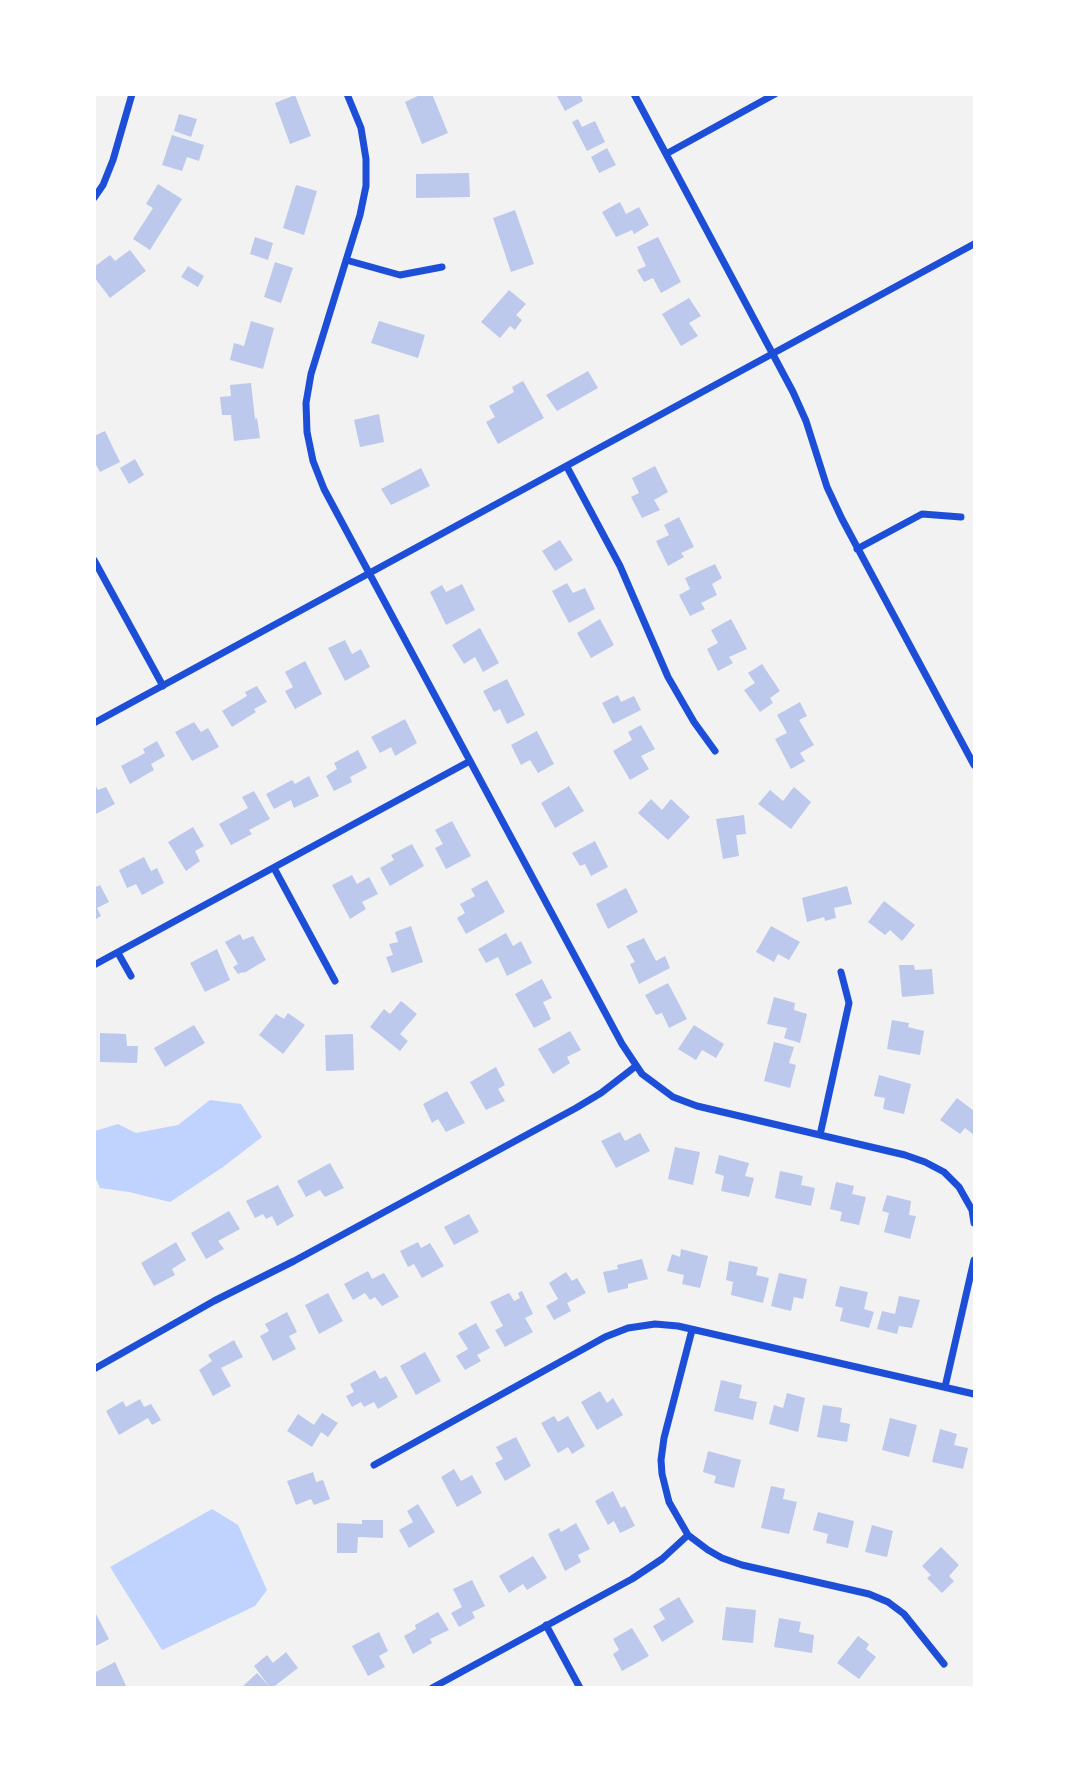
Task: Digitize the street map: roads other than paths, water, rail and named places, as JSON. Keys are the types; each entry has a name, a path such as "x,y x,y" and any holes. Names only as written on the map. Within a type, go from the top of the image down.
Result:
{"street":[{"path":"94,198 103,185 113,160 132,94"},
{"path":"347,94 361,128 366,159 366,186 360,215 311,374 306,404 307,432 313,461 324,489 636,1066 642,1074 673,1097 697,1106 905,1155 944,1172 959,1187 972,1210 975,1223"},
{"path":"634,94 793,392 806,421 827,487 857,549 975,765"},
{"path":"666,154 775,94"},
{"path":"94,723 975,244"},
{"path":"346,260 400,275 442,267"},
{"path":"567,467 620,566 668,677 694,722 715,751"},
{"path":"857,549 922,514 961,517"},
{"path":"94,560 163,686"},
{"path":"94,965 470,761"},
{"path":"274,868 335,981"},
{"path":"118,953 131,976"},
{"path":"820,1135 849,1003 841,972"},
{"path":"94,1369 222,1297 294,1261 576,1108 636,1066"},
{"path":"945,1387 975,1260"},
{"path":"374,1465 605,1337 628,1328 655,1324 678,1326 975,1394"},
{"path":"692,1330 664,1438 661,1461 668,1502 688,1535 722,1558 742,1565 869,1594 888,1602 904,1614 944,1664"},
{"path":"432,1688 646,1570 688,1535"},
{"path":"546,1625 580,1688"}],"water":[{"path":"210,1100 241,1104 262,1137 170,1202 100,1188 95,1177 95,1131 118,1124 136,1133 178,1125"},
{"path":"212,1509 238,1525 267,1590 255,1606 162,1650 110,1567"}]}
